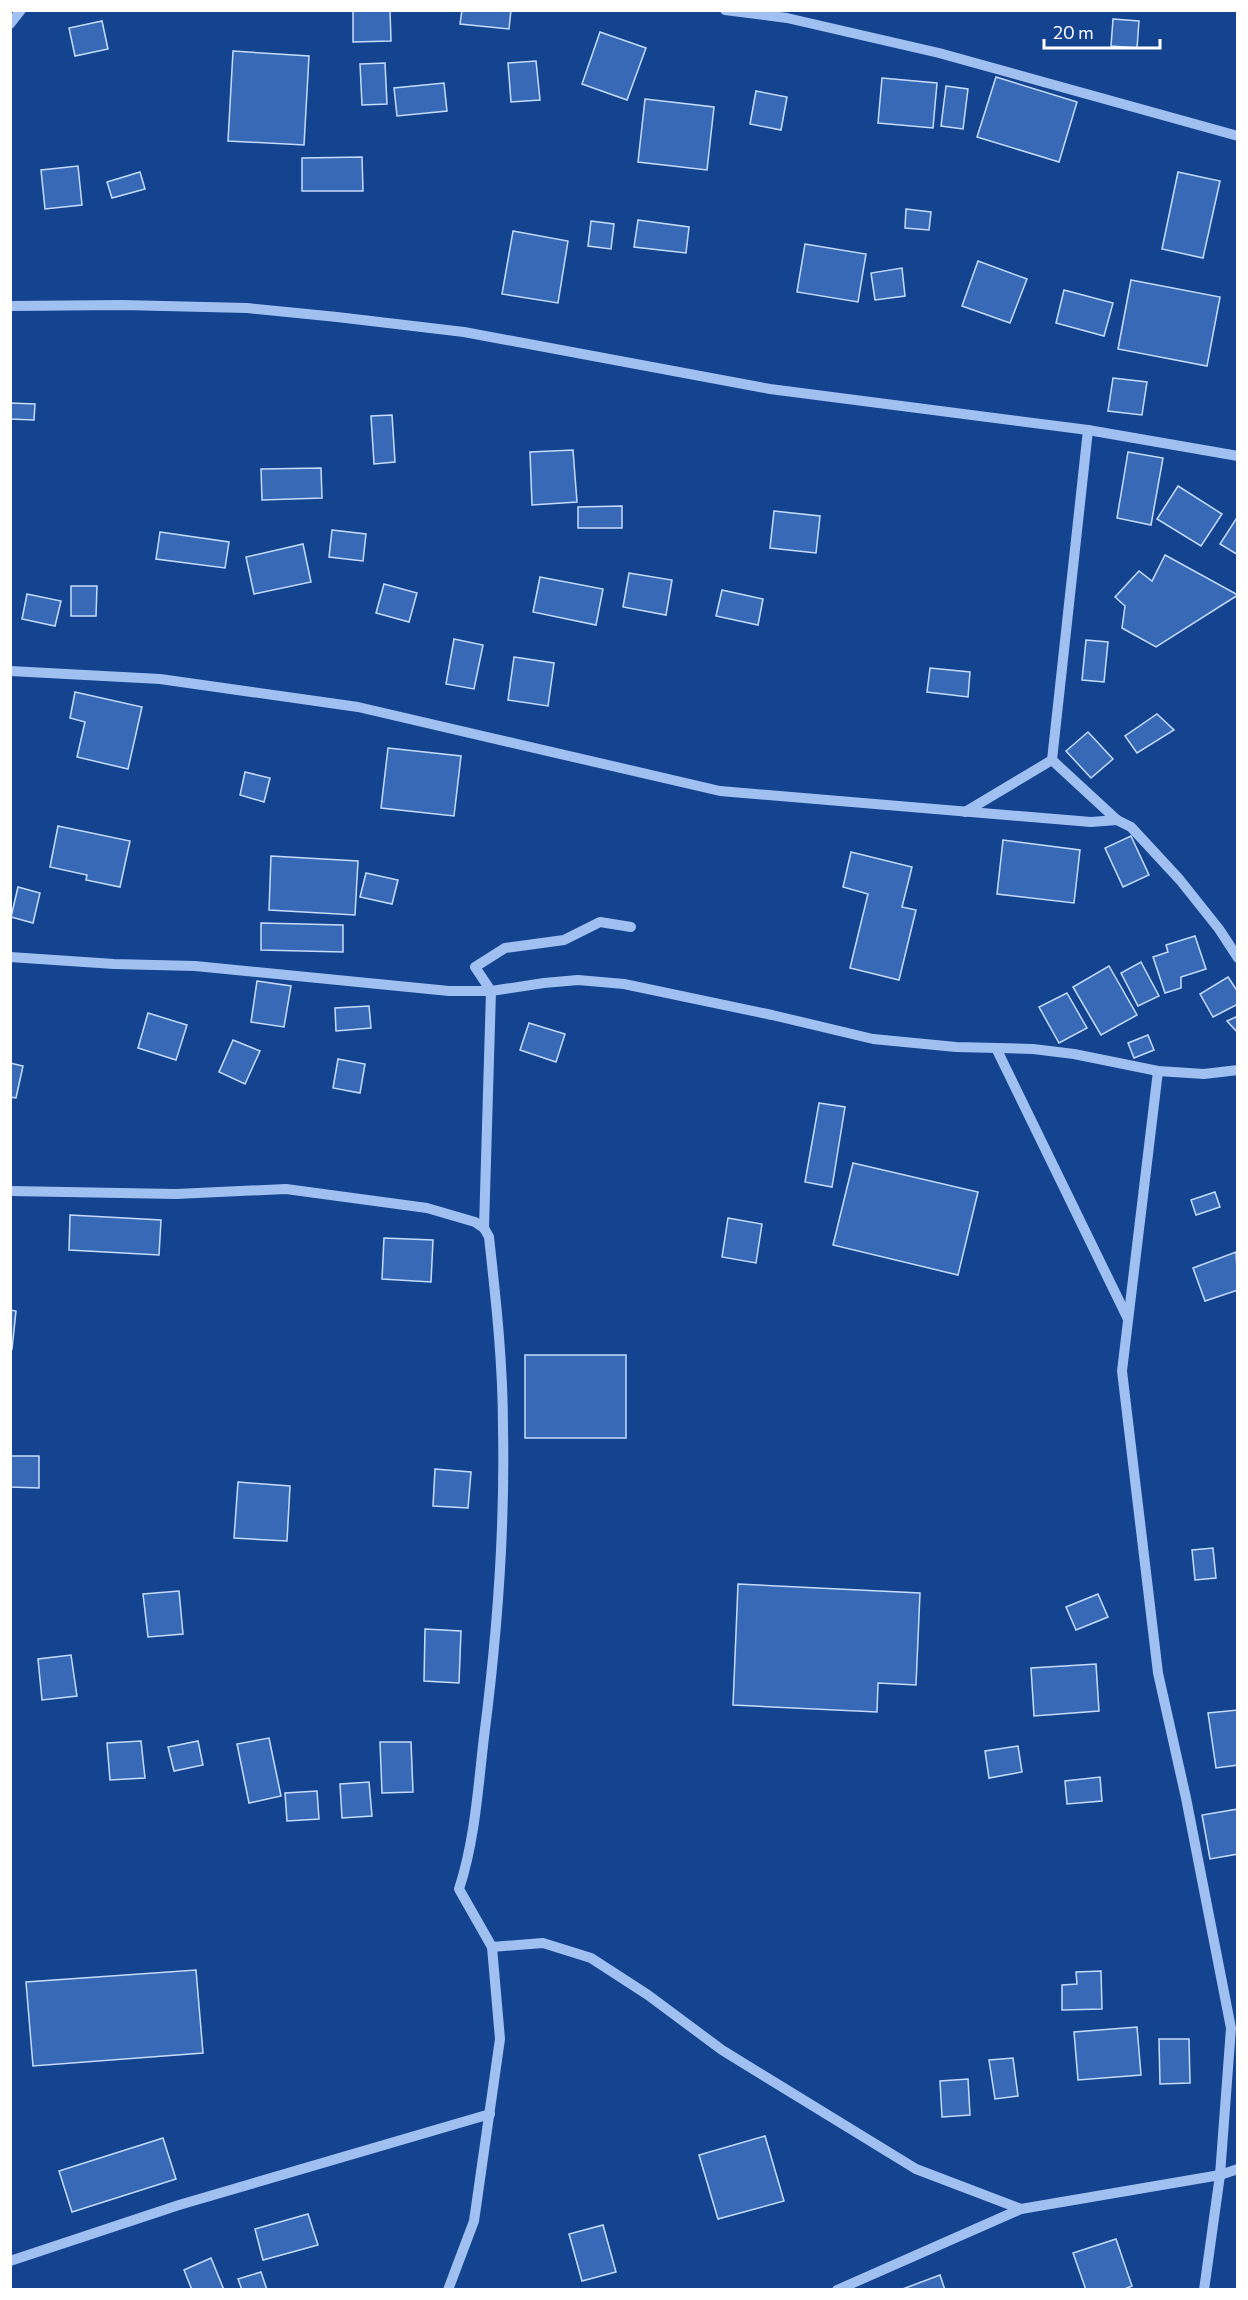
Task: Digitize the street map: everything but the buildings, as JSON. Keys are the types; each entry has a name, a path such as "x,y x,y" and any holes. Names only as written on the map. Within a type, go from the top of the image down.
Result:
{"street":[{"path":"10,24 21,10"},
{"path":"725,10 790,14 1238,136"},
{"path":"10,306 122,305 247,308 464,332 770,388 1088,430 1238,456"},
{"path":"1052,760 1088,430"},
{"path":"10,670 160,679 358,707 720,791 1091,822 1117,820"},
{"path":"965,812 1052,760"},
{"path":"1052,760 1117,820 1131,826 1180,880 1219,929 1238,958"},
{"path":"448,2289 474,2221 500,2039 492,1947 459,1889 469,1857 493,1670 501,1529 502,1406 492,1265 489,1237 484,1228 490,991 475,968 505,948 564,940 600,922 631,927"},
{"path":"10,957 114,964 195,966 449,991 490,991 578,980 624,984 873,1039 956,1047 1074,1054 1158,1071 1204,1074 1238,1070"},
{"path":"996,1048 1128,1319"},
{"path":"1158,1071 1122,1371 1158,1673 1186,1798 1231,2028 1220,2175 1204,2289"},
{"path":"10,1191 176,1194 286,1189 427,1208 465,1218 484,1228"},
{"path":"492,1947 543,1943 591,1958 648,1995 722,2050 916,2169 1021,2209"},
{"path":"10,2261 179,2205 490,2114"},
{"path":"837,2289 1021,2209 1220,2175 1238,2169"}]}
